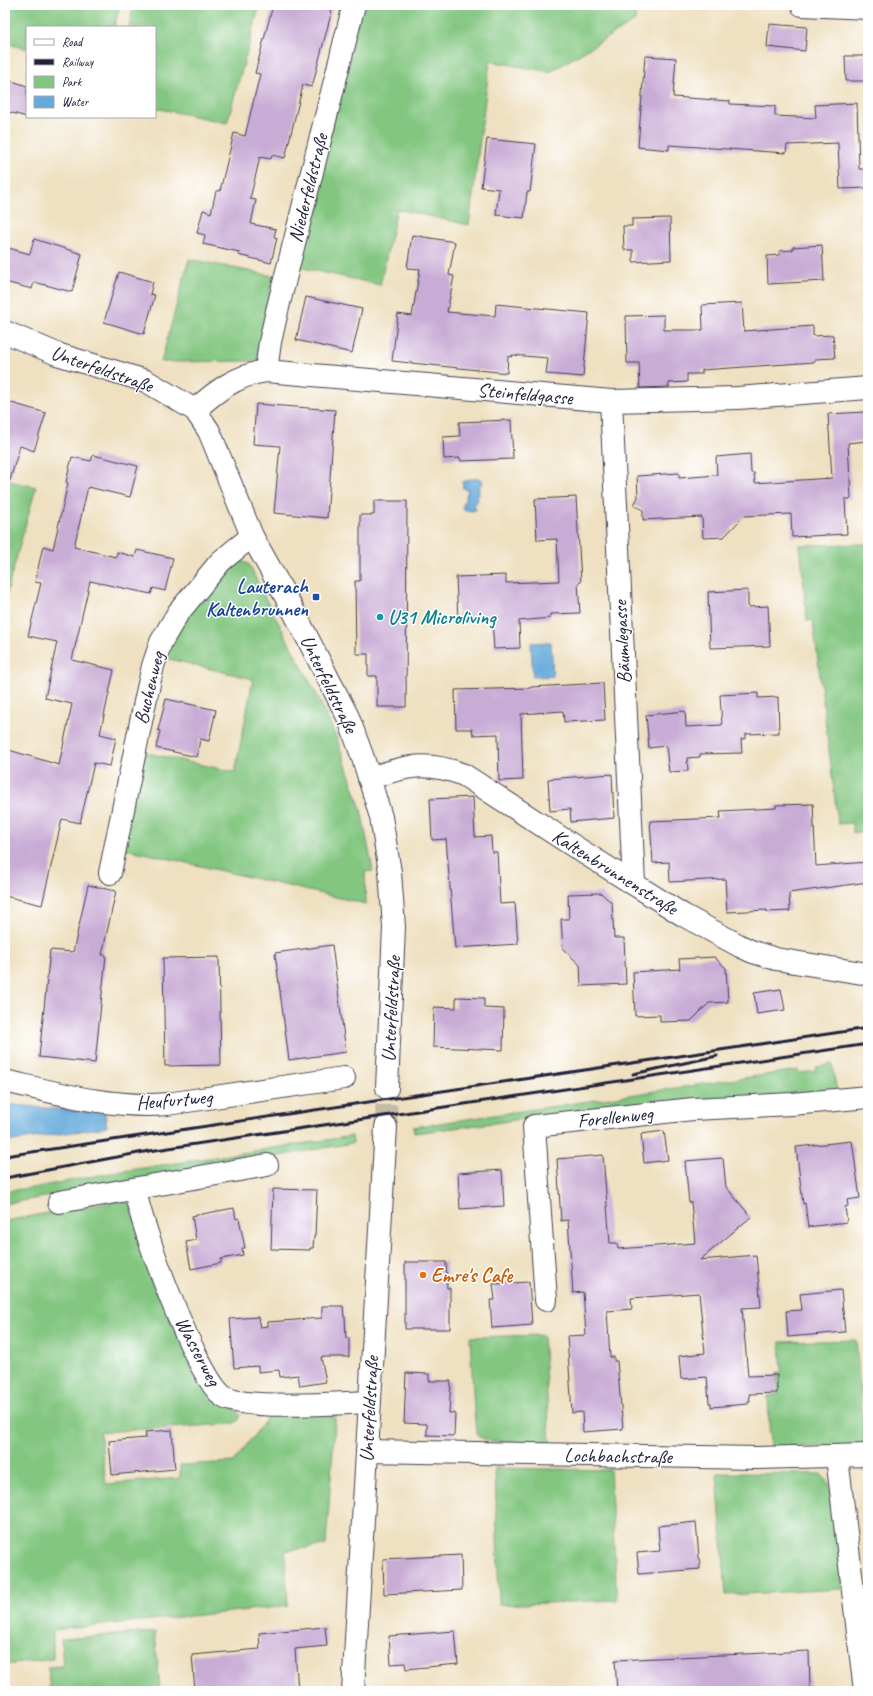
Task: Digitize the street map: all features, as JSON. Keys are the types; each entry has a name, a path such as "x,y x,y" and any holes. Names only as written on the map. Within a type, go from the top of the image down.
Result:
{"street":[{"name":"Niederfeldstraße","path":"266,371 276,311 354,5"},
{"path":"802,5 868,8"},
{"name":"Unterfeldstraße","path":"5,332 57,354 146,381 195,410 215,442 232,490 252,536 336,691 356,738 370,779 384,836 390,872 393,904 394,942 387,1088"},
{"name":"Steinfeldgasse","path":"195,410 213,394 234,381 246,375 266,371 610,401 738,398 868,388"},
{"name":"Bäumlegasse","path":"610,401 634,884"},
{"name":"Buchenweg","path":"110,873 146,695 161,642 178,613 221,560 252,536"},
{"name":"Kaltenbrunnenstraße","path":"370,779 386,772 415,765 445,769 459,773 474,780 577,848 683,914 753,952 776,959 868,974"},
{"name":"Heufurtweg","path":"5,1081 99,1100 148,1105 166,1104 344,1078"},
{"name":"Forellenweg","path":"546,1300 534,1126 693,1109 792,1104 868,1097"},
{"name":"Unterfeldstraße","path":"353,1691 386,1127"},
{"path":"59,1202 267,1165"},
{"name":"Wasserweg","path":"135,1189 139,1209 160,1271 194,1350 212,1384 224,1397 242,1403 263,1404 369,1402"},
{"name":"Lochbachstraße","path":"367,1451 756,1458 868,1455"},
{"path":"837,1457 865,1691"}],"green space":[{"path":"5,5 120,5 114,26 26,26 26,49 9,44 5,59"},
{"path":"134,5 260,5 227,123 156,108 156,26 129,26"},
{"path":"361,5 636,5 635,21 550,72 490,61 469,225 397,209 380,285 298,267"},
{"path":"189,259 273,276 257,361 161,362"},
{"path":"5,480 36,487 5,599"},
{"path":"868,544 868,831 853,833 852,823 838,824 813,620 807,621 800,545"},
{"path":"241,561 249,564 263,594 317,695 337,739 361,809 373,871 365,872 366,904 122,848 143,752 235,772 253,679 165,658 179,623 233,564"},
{"path":"832,1064 837,1092 557,1115 414,1133 413,1127 798,1070 798,1073 816,1071 816,1067"},
{"path":"352,1136 353,1143 5,1204 5,1191 32,1188 104,1174"},
{"path":"112,1201 126,1202 130,1205 235,1409 240,1414 238,1421 231,1424 100,1432 106,1484 180,1478 180,1465 234,1462 270,1414 336,1409 326,1545 285,1551 288,1606 53,1630 53,1659 5,1665 5,1221"},
{"path":"543,1335 550,1443 490,1441 479,1437 476,1431 474,1410 470,1337"},
{"path":"856,1340 865,1445 770,1447 768,1396 779,1394 777,1372 782,1372 780,1342"},
{"path":"495,1468 610,1470 617,1600 499,1605"},
{"path":"717,1473 821,1474 829,1484 838,1533 843,1589 726,1595"},
{"path":"155,1632 160,1691 50,1691 48,1667 63,1666 61,1639"}],"water":[{"path":"476,478 481,479 483,482 478,488 480,490 478,492 480,494 477,496 478,500 474,505 476,510 463,510 463,505 468,490 463,488 462,482"},
{"path":"551,642 553,676 533,677 531,643"},
{"path":"5,1104 105,1113 107,1127 5,1142"}],"building":[{"path":"273,5 313,5 332,10 312,87 303,85 285,158 272,155 271,159 260,157 250,199 256,200 251,224 276,229 274,237 277,238 271,263 238,255 239,252 203,244 205,235 197,233 203,210 211,213 216,191 220,191 234,133 245,136 260,74 255,73"},
{"path":"769,24 807,27 805,51 767,47"},
{"path":"645,56 676,58 673,97 730,101 730,104 775,106 775,116 816,118 815,105 857,103 859,169 868,169 868,188 840,189 838,143 787,145 786,153 669,145 669,150 638,147"},
{"path":"845,56 868,56 868,81 846,81"},
{"path":"9,80 26,86 26,117 5,111 5,91"},
{"path":"487,139 536,144 530,192 527,192 524,218 496,215 499,189 481,187"},
{"path":"670,218 671,260 633,262 633,250 624,250 623,226 632,226 632,219"},
{"path":"412,235 455,242 449,275 454,276 447,312 495,316 496,304 589,313 583,377 546,374 548,358 508,356 507,373 392,361 398,314 412,316 420,269 407,268"},
{"path":"34,239 82,254 72,292 34,282 32,289 5,282 5,247 30,254"},
{"path":"822,245 824,281 768,284 767,256 780,255 779,251 793,250 793,247"},
{"path":"119,272 153,282 150,294 155,295 144,334 104,322"},
{"path":"306,297 362,309 352,353 296,340"},
{"path":"742,303 744,331 813,326 813,336 833,335 835,358 815,359 815,362 702,370 702,374 687,374 687,382 669,383 669,387 640,388 639,363 627,363 626,316 664,315 664,330 703,330 702,305"},
{"path":"5,401 46,413 34,451 20,446 10,480 5,479"},
{"path":"256,404 335,410 327,518 274,513 280,446 253,444"},
{"path":"865,412 867,441 848,443 851,499 845,499 847,534 792,537 791,514 744,516 724,537 703,538 702,517 643,520 643,510 634,505 638,497 637,476 679,473 679,478 717,475 716,457 750,454 751,473 754,473 755,483 832,478 828,414"},
{"path":"511,420 513,459 461,461 460,458 444,459 443,437 460,436 459,422"},
{"path":"93,455 138,466 130,497 88,487 74,547 116,557 117,552 135,557 137,550 173,558 165,591 153,588 151,594 90,581 72,660 114,670 100,734 116,738 110,766 94,763 80,823 62,819 42,905 5,896 5,763 9,750 59,765 72,704 45,698 57,642 28,636 41,583 35,582 43,546 53,549 68,483 66,482 72,457 91,461"},
{"path":"576,497 581,582 578,583 580,613 550,614 550,618 519,621 520,648 494,649 492,619 458,620 456,577 506,575 506,583 559,581 557,539 537,540 535,499"},
{"path":"374,501 407,501 406,707 377,707 377,676 368,676 368,654 356,654 355,581 360,581 360,515 374,515"},
{"path":"748,590 748,607 768,606 770,646 710,648 708,592"},
{"path":"603,683 605,720 564,722 563,711 521,714 523,780 499,781 498,734 473,735 472,729 456,729 455,690 531,688"},
{"path":"758,693 758,698 778,697 779,733 746,734 746,739 741,739 742,753 700,754 700,757 687,758 688,771 669,772 666,746 649,748 646,715 685,711 686,727 722,725 720,695"},
{"path":"166,699 216,710 209,741 200,739 197,757 156,748 160,731 158,730"},
{"path":"612,774 614,818 571,822 570,809 550,811 548,779"},
{"path":"473,797 475,837 491,836 492,852 497,852 500,904 515,903 518,944 455,948 446,839 432,840 430,799"},
{"path":"813,804 816,866 868,862 868,882 789,893 790,911 767,912 767,910 727,912 725,879 670,882 669,862 653,863 650,821 721,818 720,811 776,808 776,805"},
{"path":"88,885 116,891 102,955 106,955 95,1063 39,1057 50,950 73,952"},
{"path":"601,893 612,903 614,938 624,938 626,984 581,986 580,965 563,949 561,919 569,919 568,894"},
{"path":"332,945 346,1052 289,1060 275,953"},
{"path":"219,957 221,1065 165,1066 163,958"},
{"path":"714,957 726,968 728,1002 709,1003 691,1021 660,1022 660,1015 635,1016 633,972 680,969 679,959"},
{"path":"781,989 785,1010 757,1014 754,993"},
{"path":"456,997 484,998 484,1008 504,1009 503,1050 433,1047 434,1007 456,1008"},
{"path":"664,1131 668,1160 644,1163 641,1134"},
{"path":"852,1141 860,1198 847,1200 848,1206 845,1207 847,1222 808,1227 805,1203 803,1204 796,1147"},
{"path":"603,1155 610,1243 617,1243 618,1249 695,1243 685,1161 723,1158 726,1187 751,1217 700,1260 756,1255 761,1307 742,1308 748,1376 777,1375 777,1393 749,1394 750,1401 748,1401 748,1404 711,1407 711,1403 709,1403 707,1377 681,1379 679,1356 705,1353 699,1293 631,1298 632,1309 607,1311 610,1357 614,1357 614,1361 617,1361 623,1429 583,1432 582,1412 572,1413 567,1336 586,1335 583,1292 573,1293 568,1220 561,1221 557,1159"},
{"path":"502,1170 504,1206 460,1209 458,1173"},
{"path":"273,1189 317,1190 315,1236 313,1248 310,1248 310,1250 271,1249"},
{"path":"234,1208 236,1219 239,1218 245,1248 242,1248 243,1255 221,1259 221,1263 191,1269 186,1242 196,1240 192,1216"},
{"path":"405,1262 446,1262 447,1288 450,1288 450,1329 405,1329"},
{"path":"529,1282 532,1325 492,1328 490,1300 495,1300 493,1284"},
{"path":"841,1290 845,1332 788,1337 786,1311 802,1310 800,1294"},
{"path":"322,1306 343,1306 346,1338 349,1338 349,1357 321,1357 326,1382 300,1386 298,1375 280,1377 279,1370 258,1372 258,1366 234,1368 230,1319 258,1317 260,1327 268,1326 268,1322 322,1318"},
{"path":"406,1373 429,1374 429,1381 451,1381 449,1413 455,1413 454,1436 427,1435 427,1424 404,1423"},
{"path":"172,1430 175,1469 112,1475 109,1441 146,1438 145,1432"},
{"path":"696,1522 700,1569 639,1574 637,1553 660,1551 658,1526"},
{"path":"461,1555 462,1590 384,1594 383,1559"},
{"path":"325,1627 327,1646 295,1649 298,1691 195,1691 192,1655 260,1649 259,1633"},
{"path":"455,1631 458,1664 406,1669 405,1663 391,1664 389,1636"},
{"path":"809,1651 810,1691 617,1691 615,1660"}],"tunnel":[{"path":"386,1127 387,1088"}],"railway":[{"path":"5,1156 868,1028"},
{"path":"5,1178 149,1151 868,1044"},
{"path":"633,1074 717,1056"}],"place":[{"name":"Lauterach Kaltenbrunnen","path":"316,597"},
{"name":"U31 Microliving","path":"380,617"},
{"name":"Emre's Cafe","path":"423,1275"}]}
